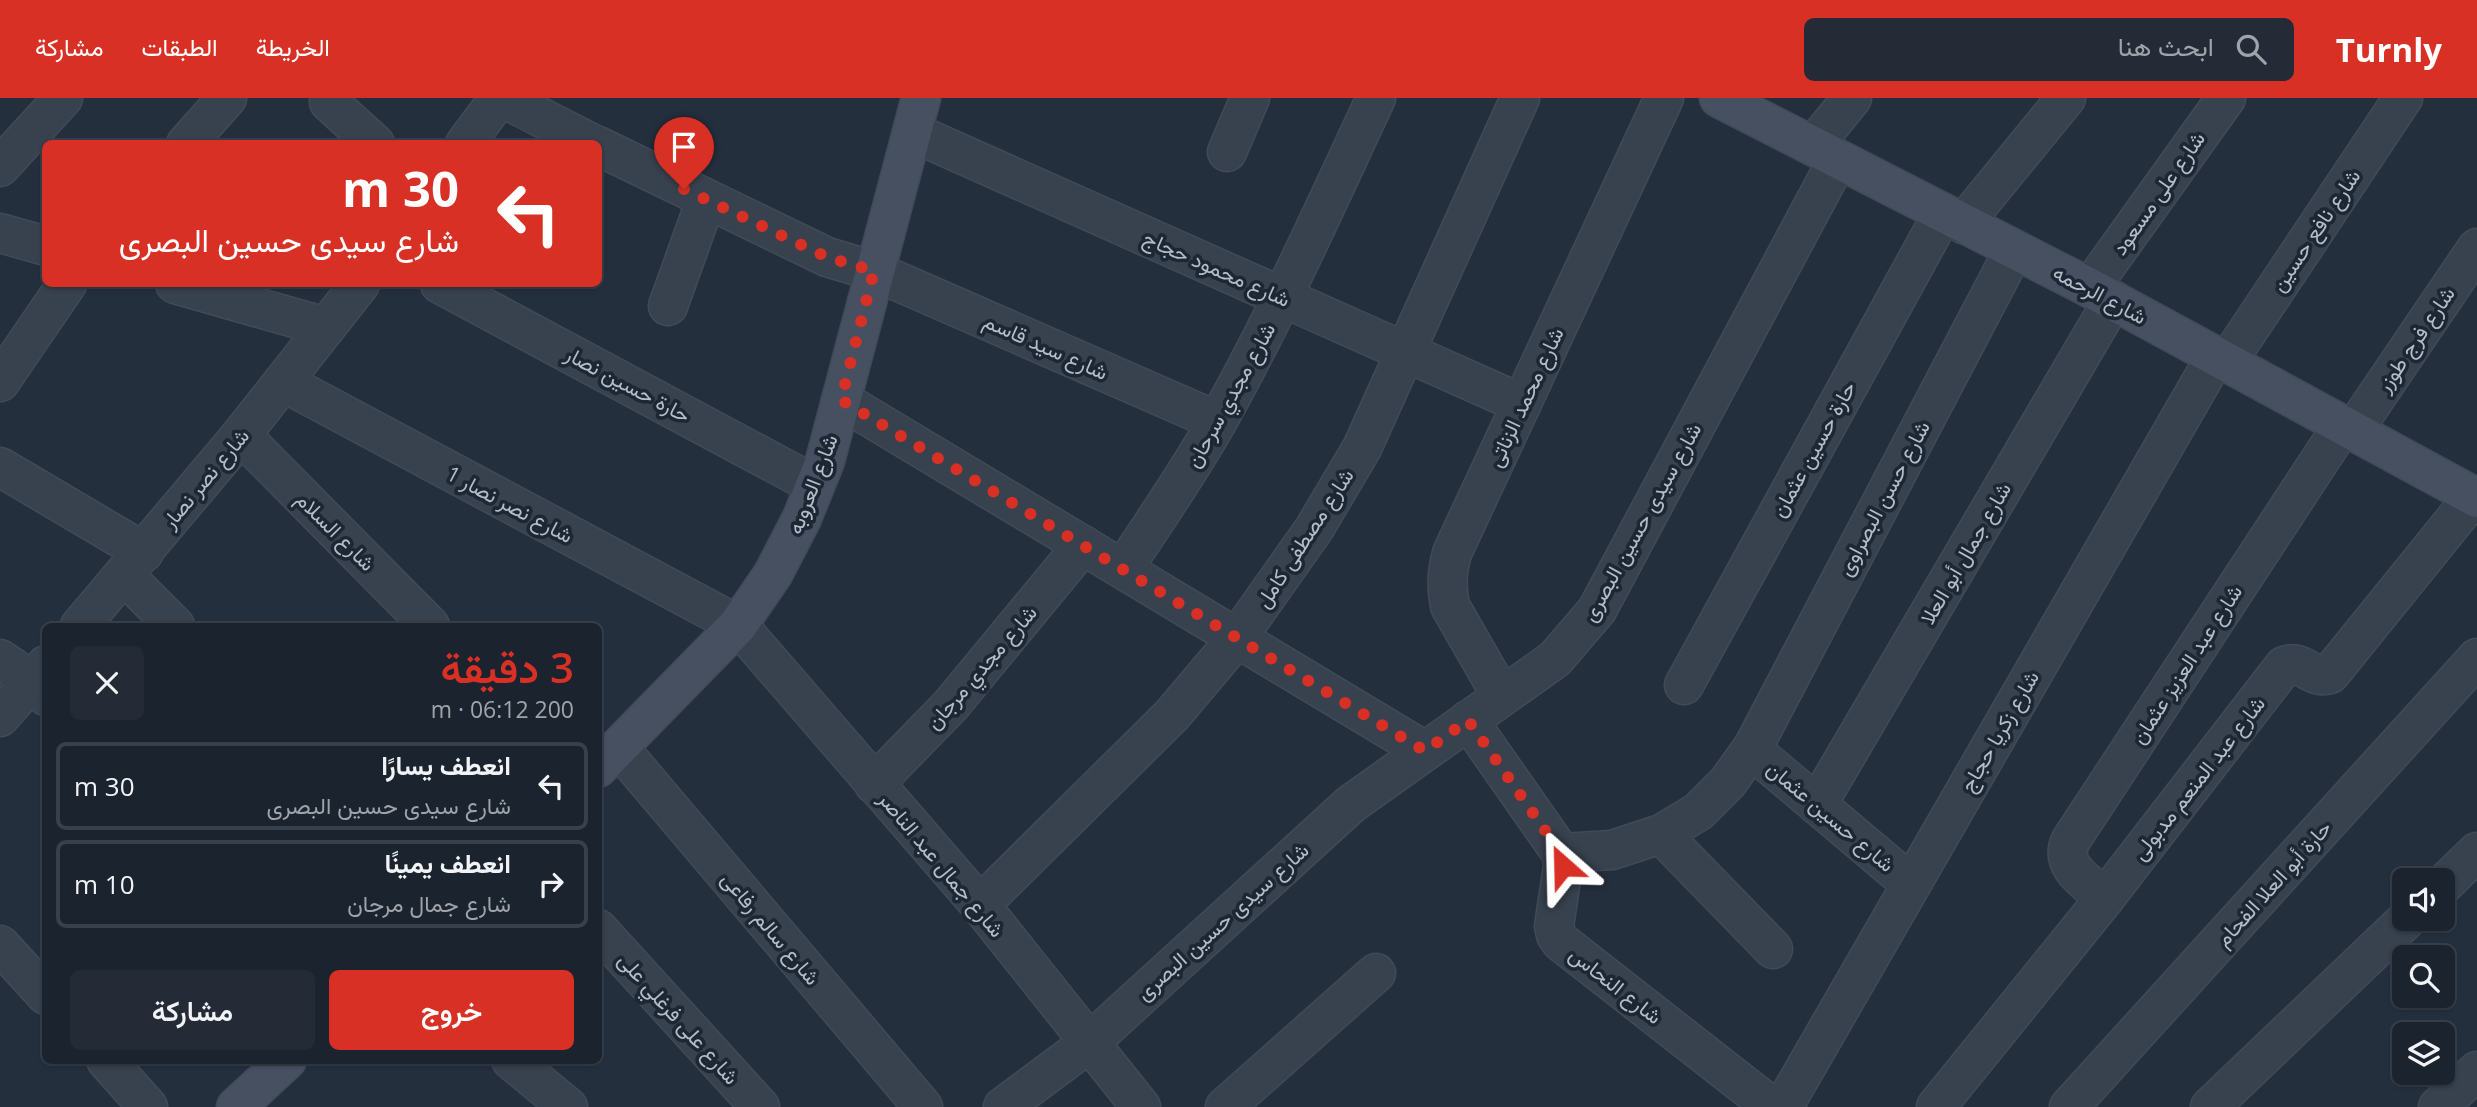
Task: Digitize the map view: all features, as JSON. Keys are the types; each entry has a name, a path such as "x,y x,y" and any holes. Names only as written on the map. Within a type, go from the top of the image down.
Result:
{"street":[{"path":"0,167 63,98"},
{"path":"190,140 227,98"},
{"path":"468,140 501,98"},
{"name":"شارع سيد قاسم","path":"501,98 583,140"},
{"path":"1227,152 1251,98"},
{"name":"شارع مجدي سرحان","path":"1123,569 1177,489 1217,421 1283,298 1376,98"},
{"name":"شارع مصطفى كامل","path":"979,905 1172,715 1237,638 1314,529 1362,448 1520,98"},
{"name":"شارع محمد الزناتى","path":"1501,695 1451,606 1446,589 1452,553 1664,98"},
{"name":"شارع الرحمه","path":"1720,98 2101,294 2475,497"},
{"name":"شارع سيدى حسين البصرى","path":"1003,1107 1089,1043 1351,804 1555,659 1597,610 1852,98"},
{"name":"حارة حسين عثمان","path":"1684,685 1953,218 2066,98"},
{"name":"شارع على مسعود","path":"2101,294 2226,98"},
{"name":"شارع نافع حسين","path":"2222,359 2403,98"},
{"path":"329,102 371,140"},
{"name":"شارع محمود حجاج","path":"913,109 1283,298 1522,404"},
{"name":"شارع العروبه","path":"609,758 738,625 773,574 802,519 825,461 913,109"},
{"name":"شارع سيد قاسم","path":"602,149 827,257 874,271 1217,421"},
{"path":"668,306 706,200"},
{"path":"0,233 42,245"},
{"name":"شارع فرج طوزر","path":"2348,428 2477,248"},
{"name":"شارع حسن البصراوى","path":"1561,853 1612,850 1661,834 1698,812 1728,782 1753,747 2014,250"},
{"path":"0,382 65,287"},
{"path":"199,287 256,294 326,327"},
{"name":"شارع نصر نصار","path":"83,623 241,435 358,287"},
{"name":"حارة حسين نصار","path":"446,287 815,485"},
{"name":"شارع جمال أبو العلا","path":"1817,805 2101,294"},
{"name":"شارع زكريا حجاج","path":"1783,1107 1911,884 2222,359"},
{"name":"شارع نصر نصار 1","path":"283,383 738,625"},
{"path":"841,400 1425,751"},
{"name":"شارع عبد العزيز عثمان","path":"2105,898 2071,868 2066,853 2071,839 2348,428"},
{"name":"شارع السلام","path":"241,435 427,623"},
{"path":"0,467 134,564 173,623"},
{"name":"شارع عبد المنعم مدبولى","path":"1936,1107 2105,898 2284,666 2297,663 2321,676 2330,674 2475,497"},
{"name":"شارع مجدي مرجان","path":"874,784 951,705 1083,545"},
{"name":"شارع جمال عبد الناصر","path":"738,625 979,905 1141,1107"},
{"name":"حارة أبو العلا الفحام","path":"2068,1107 2477,658"},
{"path":"0,659 41,681 0,717"},
{"path":"1468,720 1561,853"},
{"name":"شارع حسين عثمان","path":"1753,747 1757,754 1911,884"},
{"name":"شارع سالم رفاعى","path":"609,758 923,1107"},
{"path":"1661,834 1773,948"},
{"path":"2455,873 2477,852"},
{"name":"شارع النحاس","path":"1561,853 1563,866 1554,926 1561,942 1772,1107"},
{"path":"2210,1107 2394,931"},
{"name":"شارع على فرغلي على","path":"602,933 760,1107"},
{"path":"0,945 42,991"},
{"path":"1224,1107 1376,973"},
{"path":"110,1064 148,1107"},
{"path":"236,1107 283,1064"},
{"path":"516,1064 567,1107"},
{"path":"2438,1107 2477,1071"}],"route":[{"path":"684,189 827,257 874,271 841,400 1425,751 1468,720 1561,853 1563,866"}]}
